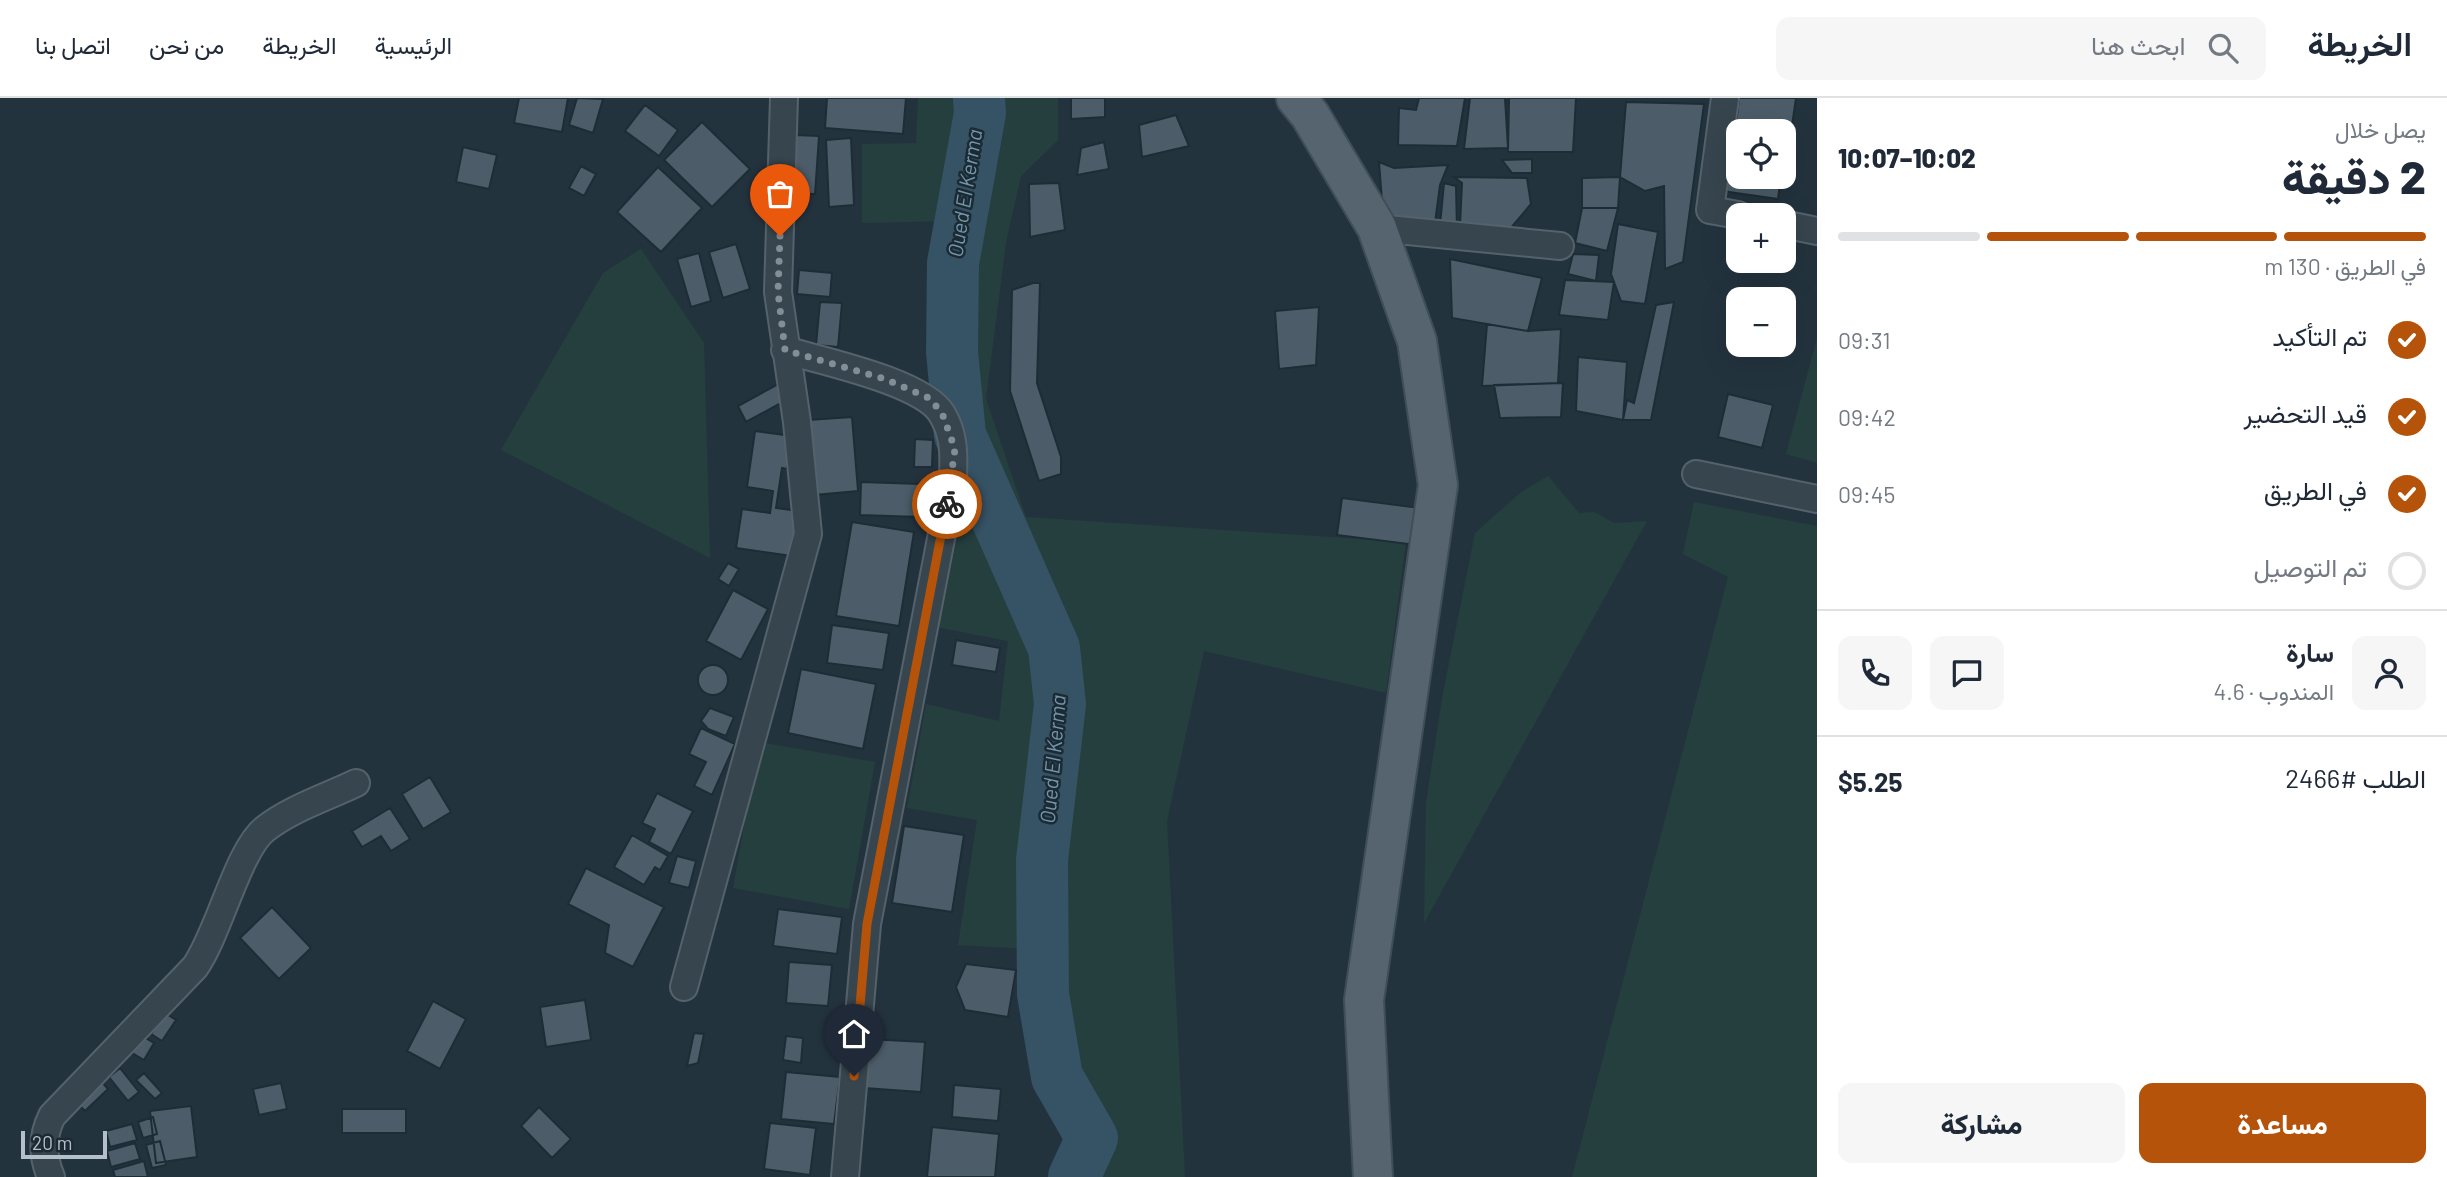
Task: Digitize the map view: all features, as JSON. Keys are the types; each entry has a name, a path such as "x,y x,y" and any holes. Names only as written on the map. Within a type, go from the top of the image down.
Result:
{"main road":[{"path":"1296,98 1310,115 1377,228 1418,341 1438,485 1364,1000 1373,1177"}],"street":[{"path":"684,988 808,534 797,422 778,292 784,98"},
{"path":"1725,98 1710,210 1726,213"},
{"path":"1796,227 1817,231"},
{"path":"1377,228 1560,246"},
{"path":"785,350 885,379 929,398 942,413 955,449 953,476 867,924 845,1177"},
{"path":"1696,474 1817,499"},
{"path":"51,1177 46,1165 44,1139 52,1116 195,967 212,939 256,838 275,824 356,783"}],"green space":[{"path":"918,98 966,98 967,121 952,221 862,223 862,144 916,143"},
{"path":"992,98 1058,98 1058,140 1021,176 1006,242 986,399 1026,517 1406,542 1386,693 1204,651 1167,821 1185,1177 1074,1177 1092,1138 1057,1077 1043,994 1042,860 1060,704 1054,648 960,435 968,255"},
{"path":"641,249 704,343 710,558 501,450 603,273"},
{"path":"1817,338 1817,463 1786,454"},
{"path":"962,465 1042,646 1050,702 1033,861 1030,949 958,945 977,820 907,808 926,704 999,721 1008,641 936,627"},
{"path":"1548,476 1579,513 1594,512 1614,523 1647,521 1424,923 1426,802 1443,693 1475,533 1520,493"},
{"path":"1694,502 1817,526 1817,1177 1572,1177 1728,577 1683,554"},
{"path":"759,742 875,762 849,909 733,888"}],"building":[{"path":"519,98 568,98 562,132 514,123"},
{"path":"577,98 603,99 593,133 569,125"},
{"path":"827,98 906,98 903,134 825,128"},
{"path":"1071,98 1105,98 1105,117 1071,119"},
{"path":"1419,98 1465,98 1457,146 1398,145 1399,108 1416,110"},
{"path":"1470,98 1505,98 1508,148 1464,149"},
{"path":"1509,98 1576,98 1573,152 1508,152"},
{"path":"1739,98 1796,98 1793,119 1737,119"},
{"path":"1626,102 1704,104 1683,262 1665,269 1664,186 1645,191 1620,177"},
{"path":"645,105 678,130 659,156 625,131"},
{"path":"1176,115 1189,146 1142,157 1139,125"},
{"path":"702,122 750,169 712,207 664,160"},
{"path":"795,135 819,136 815,194 791,193"},
{"path":"851,138 854,205 829,207 826,140"},
{"path":"1104,142 1109,169 1077,175 1081,148"},
{"path":"463,147 497,155 489,189 456,182"},
{"path":"1532,159 1532,173 1512,173 1502,160"},
{"path":"1726,160 1726,189 1779,189 1778,199 1722,191"},
{"path":"1379,162 1394,168 1448,165 1440,185 1435,223 1404,223 1383,214"},
{"path":"581,166 596,174 584,196 569,188"},
{"path":"658,167 702,208 661,252 617,212"},
{"path":"1454,177 1527,178 1531,204 1504,236 1460,225 1462,183"},
{"path":"1620,177 1618,208 1582,208 1582,178"},
{"path":"1059,183 1065,230 1030,237 1029,184"},
{"path":"1444,183 1456,186 1457,229 1440,225"},
{"path":"1582,208 1618,208 1607,251 1575,243"},
{"path":"1618,224 1658,232 1645,304 1621,301 1611,274"},
{"path":"736,244 750,289 723,298 709,252"},
{"path":"699,253 711,301 691,307 677,259"},
{"path":"1573,254 1599,255 1596,281 1568,274"},
{"path":"1450,259 1542,278 1528,331 1452,318"},
{"path":"799,270 832,273 830,297 797,294"},
{"path":"1565,280 1614,282 1608,320 1559,315"},
{"path":"1040,283 1037,383 1061,457 1061,474 1039,481 1010,391 1012,290"},
{"path":"820,302 842,303 838,347 816,345"},
{"path":"1674,302 1651,420 1623,420 1627,400 1634,403 1656,305"},
{"path":"1319,307 1316,365 1279,369 1275,311"},
{"path":"1487,324 1528,331 1561,329 1558,383 1482,386"},
{"path":"1578,357 1627,362 1623,420 1576,411"},
{"path":"782,382 790,398 746,422 738,406"},
{"path":"1563,383 1561,417 1500,418 1494,385"},
{"path":"1728,394 1773,405 1762,448 1718,437"},
{"path":"852,417 858,491 814,495 808,420"},
{"path":"755,431 792,436 787,469 782,468 776,508 798,511 792,556 736,548 742,509 770,513 773,491 747,487"},
{"path":"915,439 933,440 932,467 914,467"},
{"path":"861,482 921,484 920,517 860,515"},
{"path":"1342,498 1428,509 1424,546 1337,535"},
{"path":"852,522 914,532 899,626 836,616"},
{"path":"728,563 739,569 729,586 718,579"},
{"path":"733,590 768,609 741,660 706,641"},
{"path":"832,625 889,633 883,670 827,663"},
{"path":"956,640 1000,648 996,672 952,665"},
{"path":"713,665 723,670 728,680 723,690 713,695 703,690 698,680 703,670"},
{"path":"801,669 876,684 863,749 788,733"},
{"path":"710,708 734,717 726,736 708,729 701,721"},
{"path":"701,728 735,744 712,795 694,786 706,762 689,754"},
{"path":"430,777 451,812 423,829 402,794"},
{"path":"657,793 693,811 671,854 649,842 655,829 642,823"},
{"path":"390,808 410,839 391,851 381,836 362,847 352,831"},
{"path":"904,826 964,835 952,912 892,903"},
{"path":"632,835 668,856 660,870 655,867 644,885 614,867"},
{"path":"677,856 696,861 689,888 669,883"},
{"path":"586,868 664,907 633,967 605,953 609,925 568,904"},
{"path":"272,907 311,948 279,979 240,938"},
{"path":"778,909 842,917 837,954 773,946"},
{"path":"789,962 832,965 828,1006 786,1003"},
{"path":"966,964 1016,970 1008,1017 965,1010 956,987"},
{"path":"585,1000 591,1040 546,1047 540,1007"},
{"path":"433,1001 466,1019 440,1069 407,1051"},
{"path":"165,1013 176,1020 162,1041 151,1034"},
{"path":"137,1033 154,1043 144,1060 127,1050"},
{"path":"694,1033 704,1034 698,1063 687,1066"},
{"path":"786,1036 803,1038 801,1063 783,1060"},
{"path":"867,1039 925,1042 921,1092 864,1088"},
{"path":"120,1068 139,1092 128,1101 109,1077"},
{"path":"786,1072 840,1077 834,1124 781,1119"},
{"path":"144,1073 162,1093 155,1099 136,1080"},
{"path":"101,1081 108,1089 85,1111 78,1104"},
{"path":"281,1083 287,1109 259,1115 253,1089"},
{"path":"954,1085 1001,1089 998,1121 952,1117"},
{"path":"191,1106 197,1157 156,1163 150,1111"},
{"path":"539,1107 571,1139 552,1158 521,1126"},
{"path":"342,1109 406,1109 406,1133 342,1133"},
{"path":"153,1117 157,1134 143,1138 138,1122"},
{"path":"770,1123 816,1128 810,1175 764,1169"},
{"path":"132,1124 137,1140 110,1147 106,1131"},
{"path":"932,1127 999,1134 995,1177 927,1177"},
{"path":"160,1141 166,1165 152,1168 146,1145"},
{"path":"135,1143 140,1159 111,1167 107,1151"},
{"path":"144,1161 148,1177 115,1177 113,1170"}],"waterway":[{"name":"Oued El Kerma","path":"979,98 980,113 953,263 952,352 960,435 1054,648 1060,704 1042,860 1043,994 1057,1077 1092,1138 1074,1177"}],"way so far":[{"path":"780,236 778,292 785,350 885,379 929,398 942,413 955,449 947,504"}],"route":[{"path":"854,1076 867,924 947,504"}]}
